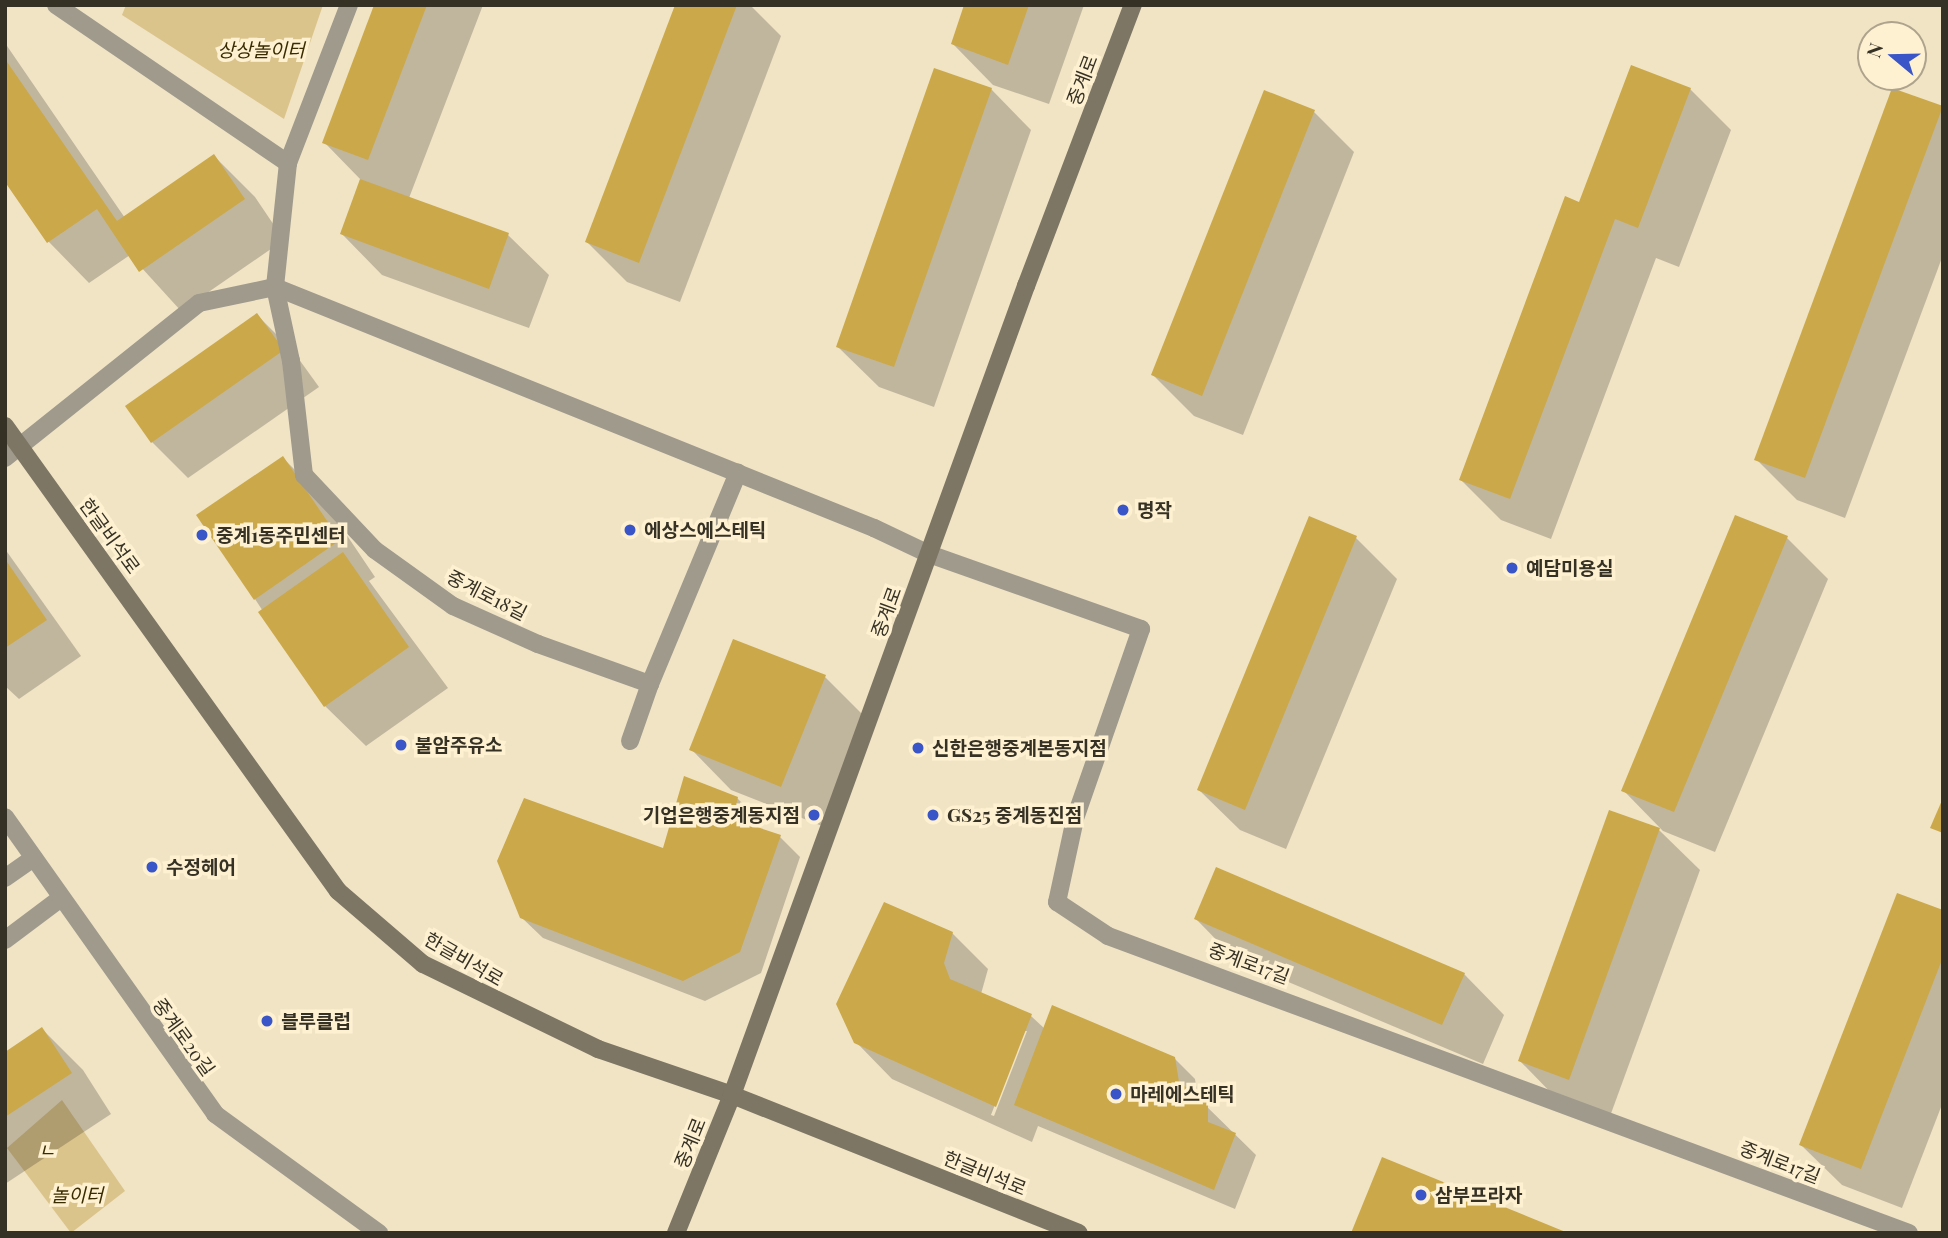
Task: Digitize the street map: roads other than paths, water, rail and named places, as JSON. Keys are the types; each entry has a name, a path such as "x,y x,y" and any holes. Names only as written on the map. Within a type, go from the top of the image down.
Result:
{"main road":[{"name":"중계로","path":"676,1233 732,1095 1133,5"},
{"name":"한글비석로","path":"5,426 283,818 361,913 424,964 470,990 597,1049 732,1095 1078,1233"}],"street":[{"path":"56,5 288,163"},
{"name":"중계로18길","path":"349,5 288,163 275,287 291,361 304,475 375,550 453,606 538,644 650,684"},
{"path":"5,458 199,303 275,287 738,473 929,554"},
{"path":"630,741 650,684 738,473"},
{"name":"중계로17길","path":"929,554 1141,629 1075,819 1057,902 1108,936 1909,1233"},
{"name":"중계로20길","path":"5,817 215,1114 379,1233"},
{"path":"5,878 34,858"},
{"path":"5,940 61,898"}],"place":[{"name":"명작","path":"1123,510"},
{"name":"에상스에스테틱","path":"630,530"},
{"name":"중계1동주민센터","path":"202,535"},
{"name":"예담미용실","path":"1512,568"},
{"name":"불암주유소","path":"401,745"},
{"name":"신한은행중계본동지점","path":"918,748"},
{"name":"기업은행중계동지점","path":"814,815"},
{"name":"GS25 중계동진점","path":"933,815"},
{"name":"수정헤어","path":"152,867"},
{"name":"블루클럽","path":"267,1021"},
{"name":"마레에스테틱","path":"1116,1094"},
{"name":"삼부프라자","path":"1421,1195"}],"park label":[{"name":"상상놀이터","path":"261,50"},
{"name":"ㄴ","path":"47,1150"},
{"name":"놀이터","path":"77,1195"}]}
